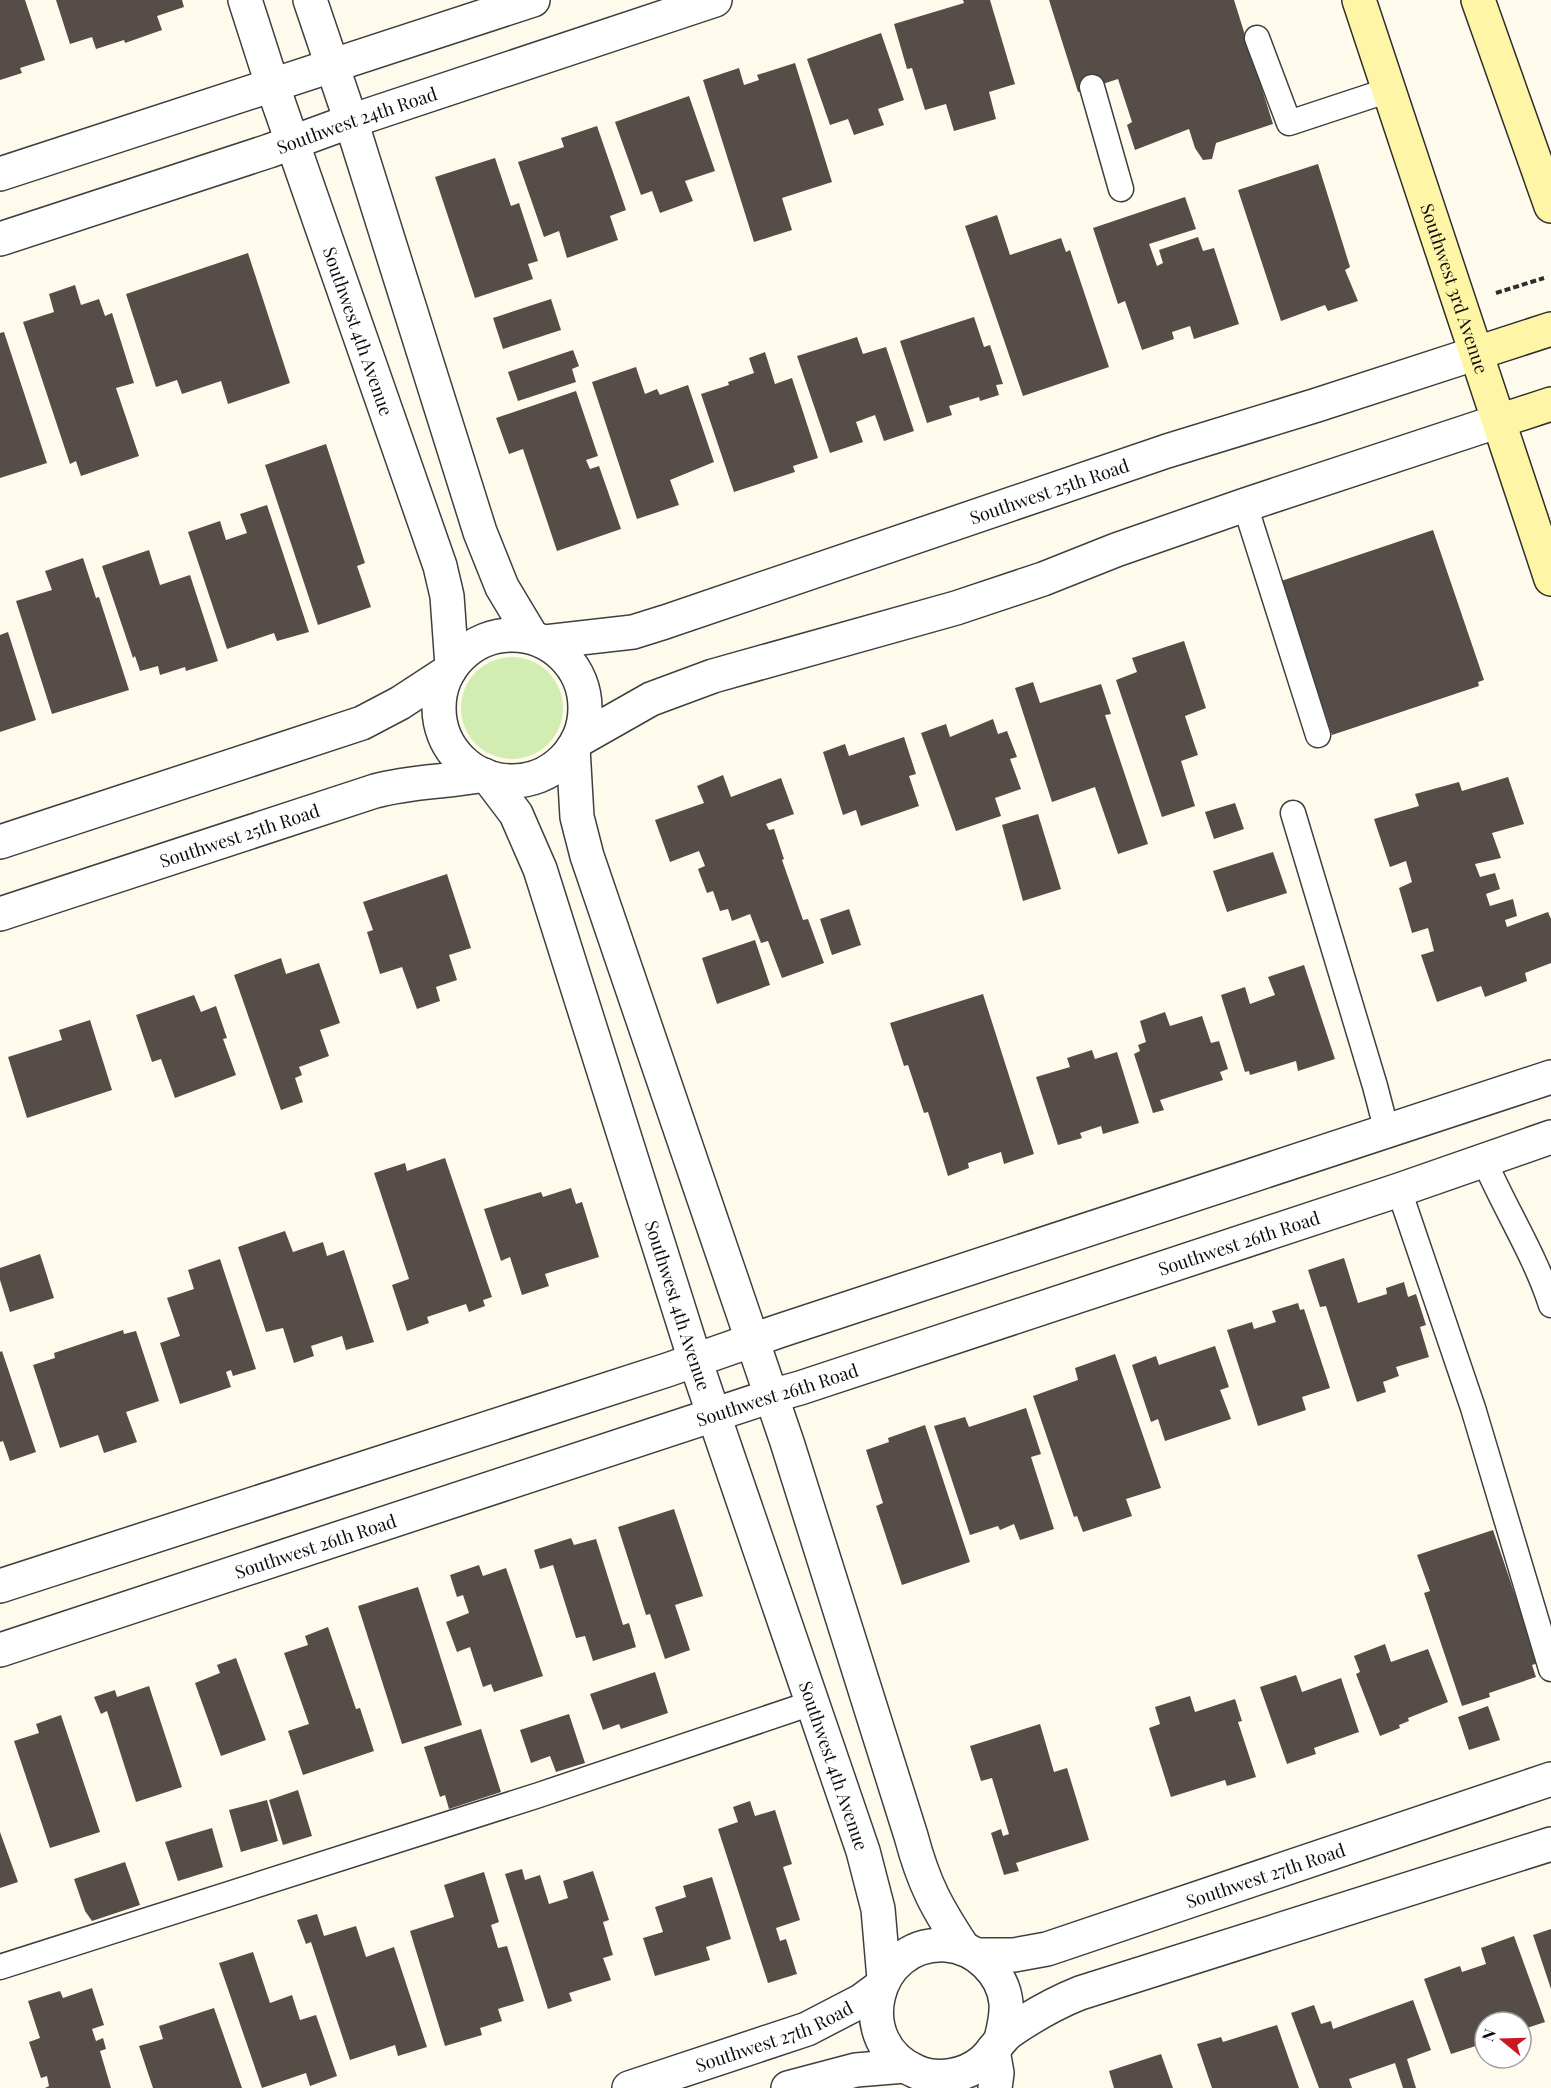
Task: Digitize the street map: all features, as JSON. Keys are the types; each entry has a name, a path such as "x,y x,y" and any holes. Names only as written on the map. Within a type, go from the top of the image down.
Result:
{"main road":[{"name":"Southwest 3rd Avenue","path":"1359,0 1551,579"},
{"path":"1478,0 1551,206"},
{"name":"Southwest 25th Road","path":"1477,353 1551,329"},
{"path":"1499,421 1551,404"}],"street":[{"name":"Southwest 4th Avenue","path":"245,0 272,84 440,566 447,596 451,668"},
{"path":"310,0 351,122 480,532 502,586 538,639"},
{"path":"0,174 534,0"},
{"name":"Southwest 24th Road","path":"0,238 715,0"},
{"name":"Southwest 25th Road","path":"538,639 612,635 654,625 1167,451 1477,353"},
{"path":"451,668 440,697 439,711 441,724 452,750 471,769 486,776 504,781 520,781 535,777 556,766 575,745 627,712 674,690 713,676 956,608 1043,579 1116,550 1245,505 1499,421"},
{"path":"0,842 362,723 400,703 451,668 462,654 488,638 517,634 538,639 560,652 573,667 582,684 585,703 584,722 575,745 577,816 587,856 771,1396 908,1825 918,1864 936,1906 970,1952 990,1968 1001,1983 1006,2002 1006,2020 997,2045 995,2088"},
{"name":"Southwest 4th Avenue","path":"486,776 516,814 540,869 695,1360 863,1851 874,1890 881,1931 882,1983"},
{"name":"Southwest 25th Road","path":"0,914 375,791 413,782 486,776"},
{"path":"0,1586 695,1360 1551,1077"},
{"name":"Southwest 26th Road","path":"0,1650 1399,1190 1551,1137"},
{"name":"Southwest 27th Road","path":"970,1952 1014,1955 1047,1949 1551,1779"},
{"path":"788,2088 856,2070 935,2077 952,2076 981,2063 997,2045 1048,2008 1098,1986 1551,1844"},
{"path":"919,2076 892,2054 882,2040 877,2022 876,2004 882,1983 895,1964 910,1953 927,1946 946,1945 970,1952"},
{"name":"Southwest 27th Road","path":"629,2088 807,2029 861,2001 882,1983"}],"lane":[{"path":"1257,38 1289,123 1389,90"},
{"path":"1092,87 1121,189"},
{"path":"1245,505 1318,735"},
{"path":"1293,813 1387,1132"},
{"path":"1484,1161 1498,1194 1544,1281 1551,1305"},
{"path":"1399,1190 1473,1408 1551,1669"},
{"path":"0,1967 539,1795 812,1703"}],"path":[{"path":"1493,294 1544,278"}],"green space":[{"path":"512,657 532,661 548,672 559,688 563,708 559,728 548,744 532,755 512,759 492,755 476,744 465,728 461,708 465,688 476,672 492,661"}],"building":[{"path":"0,0 25,0 45,60 20,68 22,73 0,80"},
{"path":"56,0 182,0 184,7 157,16 162,30 125,43 124,40 96,49 92,37 70,44"},
{"path":"963,0 990,0 1015,84 989,92 996,119 954,131 946,104 925,110 912,68 907,69 894,24 964,3"},
{"path":"1049,0 1234,0 1273,124 1216,143 1212,159 1203,160 1195,148 1189,129 1135,150 1127,125 1132,122 1118,79 1078,92"},
{"path":"881,33 904,100 878,109 884,125 854,135 848,119 830,125 807,59"},
{"path":"795,63 832,182 782,198 792,230 754,242 703,80 739,68 744,85 759,80 757,75"},
{"path":"689,96 715,171 685,181 693,201 660,213 652,191 641,195 615,122"},
{"path":"597,126 626,210 610,216 618,240 567,258 559,231 544,237 518,162 564,147 561,138"},
{"path":"495,158 511,206 519,203 538,261 528,264 533,279 475,298 435,177"},
{"path":"1318,164 1350,267 1345,270 1358,301 1328,311 1325,305 1281,321 1238,190"},
{"path":"1185,197 1196,229 1149,244 1157,266 1163,263 1159,250 1198,237 1203,251 1214,248 1239,324 1194,339 1190,326 1172,332 1174,339 1142,350 1125,301 1118,304 1093,228"},
{"path":"997,215 1010,255 1061,238 1066,252 1070,250 1109,367 1023,396 965,226"},
{"path":"248,253 290,383 228,404 221,381 182,394 177,380 156,387 126,294"},
{"path":"75,285 81,305 99,299 105,316 112,313 134,383 116,388 139,456 81,476 76,461 70,464 23,322 54,312 49,294"},
{"path":"551,299 561,330 503,349 493,318"},
{"path":"974,317 984,347 990,345 1003,384 996,385 999,395 980,401 979,397 949,406 952,415 927,423 900,341"},
{"path":"4,332 47,463 0,478 0,333"},
{"path":"857,337 863,354 886,347 914,431 884,441 875,415 856,422 863,442 830,453 797,356"},
{"path":"573,350 579,366 572,369 576,382 518,401 508,372"},
{"path":"765,352 775,384 792,378 818,458 793,466 795,472 734,492 701,394 729,385 728,382 754,373 749,358"},
{"path":"636,367 645,394 657,389 660,395 688,385 714,462 670,480 679,505 637,519 592,382"},
{"path":"576,391 598,456 586,460 590,469 599,466 621,529 557,551 523,449 509,454 496,418"},
{"path":"326,444 365,563 357,566 371,607 318,625 265,465"},
{"path":"267,505 309,632 277,641 274,633 227,649 188,532 220,521 226,540 247,533 240,514"},
{"path":"1433,530 1484,680 1478,682 1479,686 1332,735 1281,581"},
{"path":"149,550 160,585 190,575 218,661 186,671 185,667 160,675 158,666 140,671 135,656 133,658 102,566"},
{"path":"83,558 96,598 99,597 129,690 52,714 16,601 52,590 45,571"},
{"path":"8,632 36,720 0,732 0,635"},
{"path":"1184,641 1206,708 1185,716 1198,755 1181,761 1195,806 1162,817 1116,680 1137,672 1132,658"},
{"path":"1033,682 1040,703 1101,684 1111,714 1105,715 1148,844 1118,854 1095,787 1052,802 1015,688"},
{"path":"993,719 998,734 1007,731 1017,757 1010,759 1021,789 995,798 1001,816 956,831 921,733 946,724 950,737"},
{"path":"904,737 916,774 909,776 919,806 861,826 856,810 843,815 823,752 845,744 849,756"},
{"path":"723,775 731,797 781,778 794,814 766,824 769,830 774,829 803,920 808,919 824,963 782,978 768,941 761,943 750,914 732,921 728,909 720,911 713,891 707,893 698,869 705,866 699,851 670,862 655,820 704,803 697,786"},
{"path":"1508,777 1524,824 1492,833 1501,858 1475,864 1480,877 1495,873 1500,889 1486,894 1490,906 1513,899 1517,916 1505,920 1507,927 1548,912 1551,919 1551,963 1525,973 1527,981 1485,997 1481,986 1437,1002 1421,955 1434,951 1428,928 1412,933 1399,888 1412,882 1406,861 1390,867 1374,819 1419,806 1415,794 1459,782 1462,791"},
{"path":"1235,803 1244,829 1214,839 1205,812"},
{"path":"1038,814 1061,889 1023,901 1002,825"},
{"path":"1273,852 1287,893 1227,912 1213,871"},
{"path":"447,874 471,948 449,955 457,980 436,987 440,1001 417,1009 402,967 380,974 367,932 373,930 363,902"},
{"path":"849,909 861,945 832,955 820,919"},
{"path":"755,940 770,985 717,1004 702,958"},
{"path":"281,958 286,974 319,963 340,1023 320,1030 329,1056 299,1067 302,1075 295,1078 303,1102 281,1110 234,975"},
{"path":"1304,965 1335,1059 1298,1071 1296,1061 1250,1075 1249,1071 1245,1072 1221,995 1245,987 1250,1004 1275,995 1268,977"},
{"path":"983,994 1034,1154 1004,1164 1001,1152 968,1163 969,1168 948,1176 928,1112 924,1113 908,1065 904,1066 890,1023"},
{"path":"194,995 201,1012 216,1006 227,1038 223,1039 236,1075 175,1098 161,1059 152,1062 136,1015"},
{"path":"1165,1012 1170,1026 1202,1016 1211,1043 1219,1041 1228,1069 1220,1072 1223,1080 1160,1100 1164,1110 1153,1113 1134,1054 1140,1051 1138,1045 1146,1042 1140,1021"},
{"path":"90,1020 112,1090 27,1118 8,1057 62,1040 59,1030"},
{"path":"1092,1050 1095,1059 1117,1052 1139,1123 1103,1134 1101,1126 1080,1133 1082,1138 1058,1145 1036,1077 1070,1067 1067,1058"},
{"path":"445,1158 492,1297 483,1300 485,1306 469,1312 466,1304 427,1317 429,1323 407,1331 392,1285 409,1279 374,1173 405,1163 407,1171"},
{"path":"571,1188 576,1204 582,1202 599,1257 545,1274 549,1286 522,1295 510,1257 501,1261 484,1209 541,1192 543,1197"},
{"path":"285,1231 293,1252 323,1242 327,1256 344,1250 374,1342 346,1350 342,1336 311,1346 314,1356 294,1363 283,1328 266,1332 238,1247"},
{"path":"40,1254 54,1298 10,1312 0,1280 0,1268"},
{"path":"1344,1258 1358,1303 1387,1294 1386,1288 1404,1282 1408,1297 1416,1294 1426,1325 1420,1327 1429,1357 1396,1367 1399,1376 1383,1382 1386,1392 1357,1402 1326,1306 1320,1307 1308,1270"},
{"path":"220,1259 256,1369 233,1376 231,1370 226,1372 231,1387 180,1404 160,1343 180,1336 167,1298 194,1289 188,1270"},
{"path":"1298,1303 1300,1310 1304,1309 1330,1388 1302,1397 1306,1410 1258,1426 1227,1330 1252,1322 1254,1329 1276,1322 1272,1311"},
{"path":"123,1330 124,1334 136,1331 159,1401 126,1412 137,1442 104,1453 98,1435 60,1448 33,1365 55,1358 54,1353"},
{"path":"1215,1346 1229,1387 1220,1390 1231,1419 1165,1441 1158,1419 1151,1422 1132,1365 1156,1356 1159,1365"},
{"path":"2,1351 36,1452 10,1461 3,1441 0,1442 0,1352"},
{"path":"1115,1354 1161,1488 1126,1499 1132,1516 1083,1532 1077,1516 1074,1517 1033,1396 1078,1380 1075,1368"},
{"path":"1026,1408 1041,1454 1031,1457 1054,1529 1020,1540 1014,1524 1000,1530 998,1526 970,1535 934,1426 965,1417 969,1427"},
{"path":"925,1425 970,1562 902,1585 876,1506 883,1503 866,1450 889,1442 888,1438"},
{"path":"674,1509 703,1596 675,1605 690,1650 665,1659 650,1614 646,1615 618,1527"},
{"path":"1493,1530 1538,1663 1532,1665 1536,1677 1489,1693 1490,1697 1462,1706 1424,1593 1430,1591 1417,1555"},
{"path":"571,1538 574,1545 596,1539 623,1625 629,1623 636,1647 593,1661 585,1636 576,1638 553,1565 540,1569 534,1550"},
{"path":"479,1565 483,1576 506,1568 543,1676 494,1692 491,1684 483,1687 470,1647 457,1652 446,1622 469,1613 463,1595 457,1597 450,1575"},
{"path":"418,1587 462,1725 402,1744 358,1606"},
{"path":"328,1627 356,1709 360,1708 374,1751 303,1775 288,1731 309,1724 284,1653 308,1645 305,1636"},
{"path":"1385,1644 1391,1662 1428,1649 1448,1702 1408,1718 1409,1721 1399,1725 1400,1728 1380,1736 1356,1674 1360,1672 1354,1656"},
{"path":"236,1658 266,1740 221,1756 195,1683 220,1673 217,1665"},
{"path":"655,1672 668,1713 621,1729 619,1724 603,1730 590,1694"},
{"path":"1296,1675 1302,1692 1341,1678 1359,1732 1314,1748 1316,1754 1287,1764 1260,1687"},
{"path":"149,1686 182,1787 136,1802 107,1711 101,1714 94,1697 115,1690 117,1697"},
{"path":"1190,1696 1195,1712 1235,1699 1242,1721 1238,1722 1256,1777 1227,1786 1225,1780 1171,1797 1149,1728 1160,1724 1155,1707"},
{"path":"1488,1706 1500,1740 1469,1750 1458,1717"},
{"path":"569,1714 585,1763 556,1772 550,1756 531,1763 520,1730"},
{"path":"61,1715 100,1832 50,1848 14,1741 39,1733 36,1724"},
{"path":"1040,1724 1054,1772 1067,1768 1089,1840 1016,1863 1019,1871 1004,1875 991,1833 1001,1829 1003,1836 1009,1834 992,1778 981,1781 970,1746"},
{"path":"481,1729 501,1792 449,1809 445,1795 440,1797 424,1747"},
{"path":"298,1790 312,1836 283,1845 269,1800"},
{"path":"267,1800 278,1841 241,1852 229,1810"},
{"path":"750,1801 755,1816 775,1810 792,1864 783,1867 800,1920 776,1928 780,1941 786,1939 797,1974 768,1983 718,1829 738,1822 733,1807"},
{"path":"212,1828 223,1867 178,1881 165,1842"},
{"path":"0,1832 18,1882 0,1888"},
{"path":"125,1862 140,1905 92,1921 85,1911 74,1879"},
{"path":"522,1869 525,1880 540,1875 549,1904 568,1898 563,1881 593,1871 609,1920 603,1922 613,1955 603,1958 611,1980 569,1993 572,2001 548,2009 505,1874"},
{"path":"484,1872 499,1922 491,1925 498,1948 507,1946 524,2001 498,2009 502,2021 480,2028 482,2035 445,2046 410,1931 454,1917 444,1885"},
{"path":"712,1877 731,1939 706,1947 710,1960 655,1976 643,1938 663,1932 655,1907 686,1897 683,1886"},
{"path":"317,1914 324,1936 356,1926 366,1957 394,1947 427,2047 398,2056 395,2045 350,2060 311,1942 306,1944 297,1920"},
{"path":"1551,1929 1551,1989 1533,1935"},
{"path":"1514,1936 1545,2022 1533,2026 1533,2010 1473,2010 1473,2047 1451,2054 1424,1979 1460,1966 1462,1972 1486,1964 1481,1948"},
{"path":"253,1952 270,2003 292,1995 300,2020 316,2015 337,2076 310,2086 306,2073 262,2088 219,1963"},
{"path":"92,1988 104,2025 92,2029 96,2041 103,2038 106,2049 100,2051 111,2088 45,2088 49,2086 47,2076 41,2078 29,2042 40,2038 28,2001 60,1991 63,1998"},
{"path":"1413,2000 1431,2050 1407,2059 1416,2088 1403,2088 1395,2063 1349,2079 1352,2088 1319,2088 1291,2013 1314,2005 1321,2024 1331,2021 1333,2029"},
{"path":"214,2008 242,2088 153,2088 139,2046 163,2039 159,2026"},
{"path":"1277,2025 1299,2088 1212,2088 1197,2044 1221,2037 1223,2042"},
{"path":"1161,2054 1173,2088 1114,2088 1109,2071"}]}
